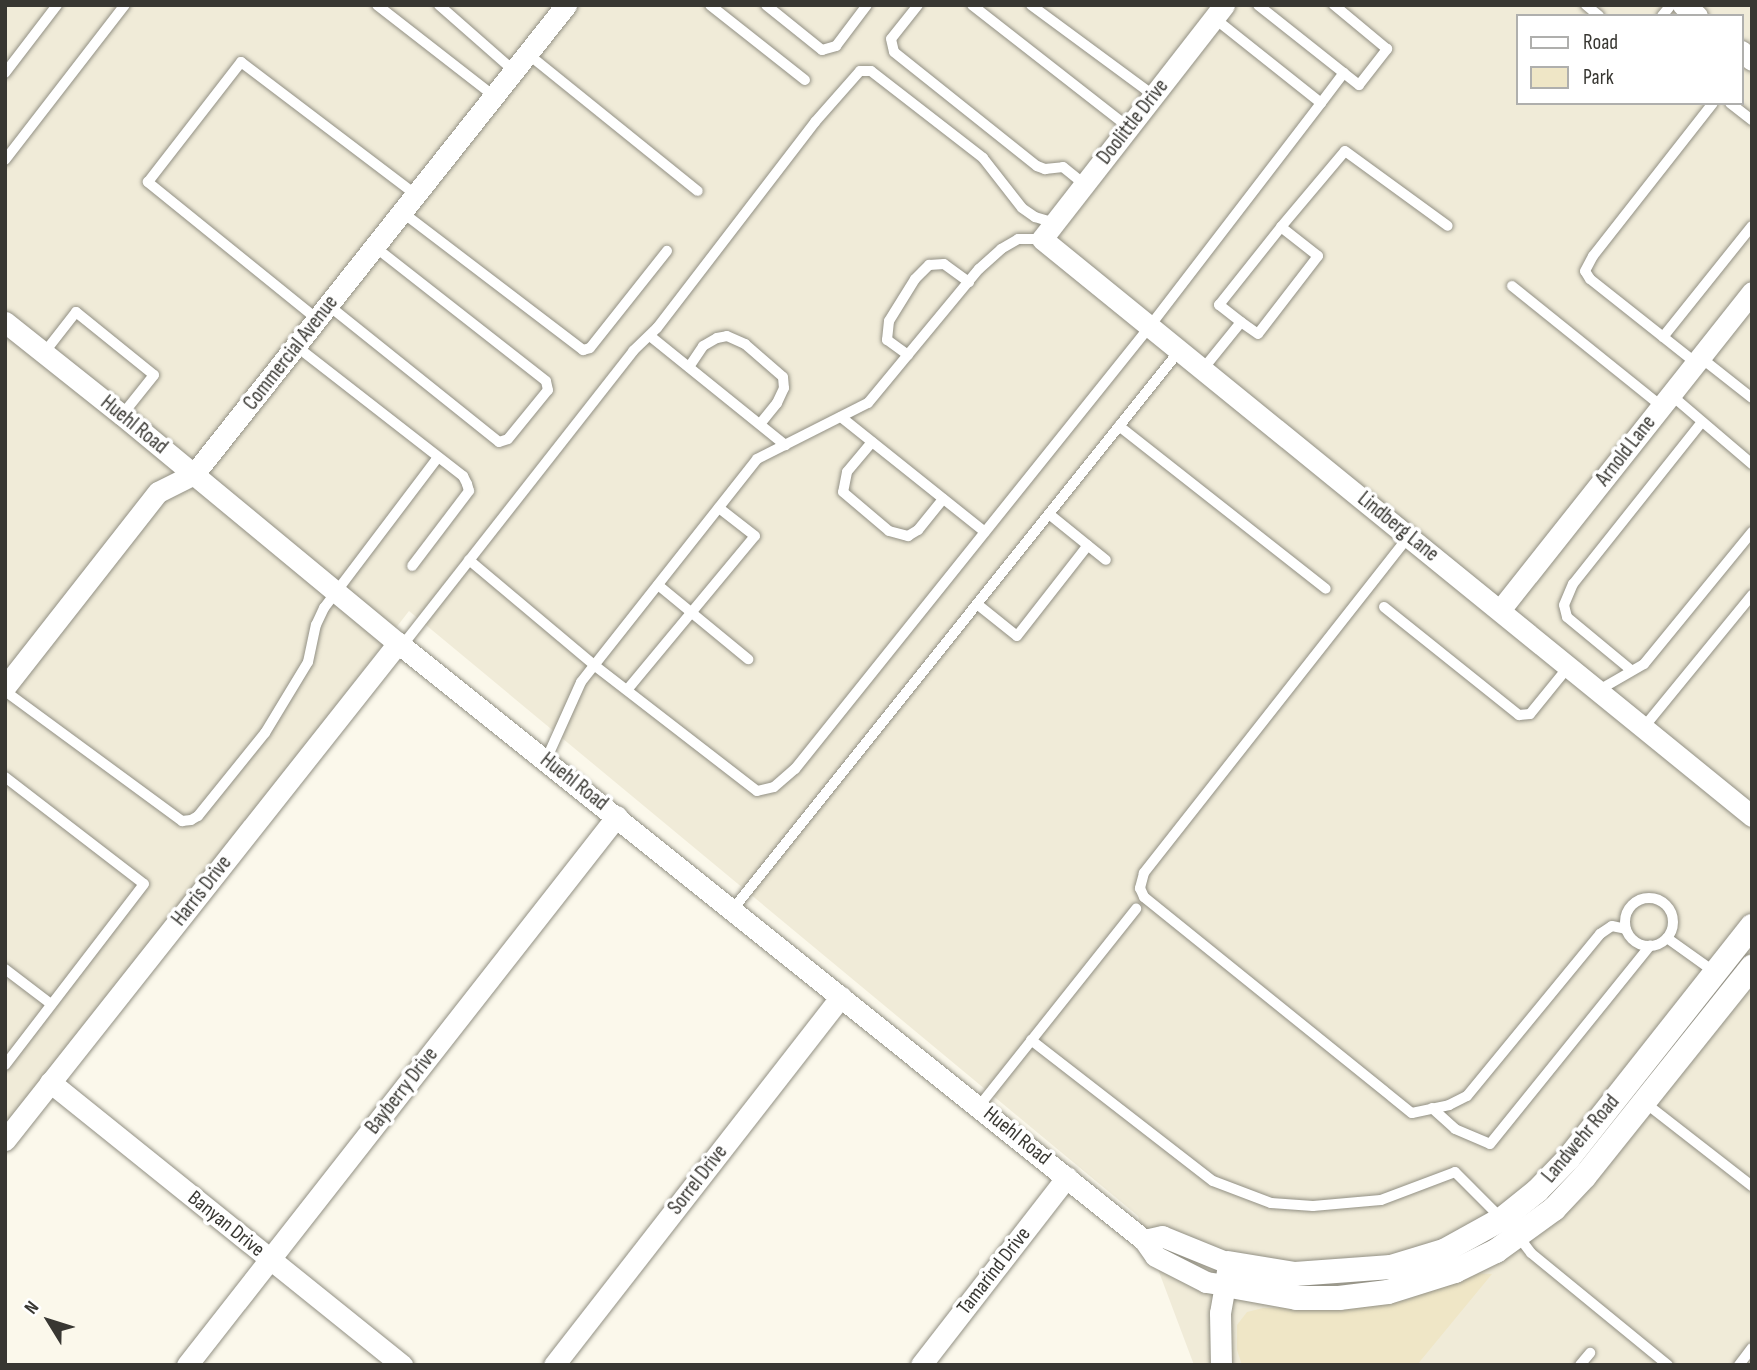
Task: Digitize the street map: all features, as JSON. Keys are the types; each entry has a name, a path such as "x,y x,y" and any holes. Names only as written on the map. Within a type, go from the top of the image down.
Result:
{"street":[{"name":"Commercial Avenue","path":"5,689 158,492 194,474 566,5"},
{"name":"Doolittle Drive","path":"1049,231 1219,12"},
{"name":"Lindberg Lane","path":"1049,231 1150,326 1752,816"},
{"name":"Arnold Lane","path":"1500,610 1752,292"},
{"name":"Huehl Road","path":"5,323 122,415 400,644 979,1105 1144,1240 1162,1237 1227,1274"},
{"name":"Harris Drive","path":"5,1140 400,644"},
{"name":"Bayberry Drive","path":"187,1365 617,816"},
{"name":"Landwehr Road","path":"1227,1274 1297,1298 1339,1298 1388,1292 1455,1272 1519,1237 1554,1209 1585,1176 1634,1094 1716,973 1752,926"},
{"name":"Landwehr Road","path":"1227,1274 1295,1274 1391,1267 1444,1251 1502,1219 1537,1191 1634,1094 1752,967"},
{"name":"Sorrel Drive","path":"554,1365 841,996"},
{"name":"Banyan Drive","path":"50,1082 402,1365"},
{"name":"Tamarind Drive","path":"921,1365 1068,1177"},
{"path":"1221,1365 1218,1336 1227,1274"}],"lane":[{"path":"5,73 57,5"},
{"path":"5,160 125,5"},
{"path":"377,5 494,96"},
{"path":"439,5 514,71"},
{"path":"710,5 804,80"},
{"path":"766,5 822,50 836,46 867,5"},
{"path":"918,5 891,39 894,52 1037,166 1045,169 1063,167 1084,184"},
{"path":"972,5 1128,127"},
{"path":"1031,5 1153,95"},
{"path":"1258,5 1359,85 1387,48 1334,5"},
{"path":"1219,12 1321,103"},
{"path":"528,54 698,191"},
{"path":"375,247 546,381 548,390 508,439 499,442 148,182 241,62 416,195"},
{"path":"400,644 633,351 650,336 815,122 860,71 872,71 983,158 1022,208 1049,231"},
{"path":"469,560 594,665 757,791 774,788 795,769 1150,326 1344,73"},
{"path":"1711,105 1593,256 1585,271 1590,279 1663,337 1751,395"},
{"path":"1733,105 1752,120"},
{"path":"1281,227 1318,256 1258,334 1219,305 1281,227 1345,151 1448,226"},
{"path":"402,212 583,350 590,348 667,251"},
{"path":"1663,337 1752,226"},
{"path":"546,760 581,682 757,459 868,404 969,282 1010,244 1018,239 1049,231"},
{"path":"908,355 887,340 889,321 915,279 929,265 944,264 969,282"},
{"path":"1513,286 1666,400 1702,422 1752,464"},
{"path":"44,353 76,312 154,375 122,415"},
{"path":"1203,369 1241,322"},
{"path":"689,367 704,346 717,338 727,335 746,344 783,377 784,388 777,403 760,424"},
{"path":"650,336 785,445"},
{"path":"296,345 463,476 469,491 412,566"},
{"path":"733,909 1180,350"},
{"path":"841,417 985,532"},
{"path":"1631,670 1567,617 1564,605 1573,584 1702,422"},
{"path":"1119,426 1326,589"},
{"path":"872,442 847,472 843,492 888,531 908,536 918,530 943,499"},
{"path":"5,689 182,821 198,817 265,733 308,662 316,625 335,590 438,457"},
{"path":"627,690 755,537 719,508"},
{"path":"1049,514 1106,560"},
{"path":"1599,690 1644,664 1752,532"},
{"path":"1409,536 1144,873 1140,888 1144,897 1412,1113 1467,1096 1600,934 1612,926 1626,929"},
{"path":"977,604 1017,636 1088,545"},
{"path":"658,585 747,659"},
{"path":"1644,727 1752,595"},
{"path":"1384,607 1519,715 1530,714 1569,666"},
{"path":"5,777 144,884 5,1065"},
{"path":"1432,1108 1455,1129 1490,1143 1650,946 1667,938 1673,923 1672,915 1668,908 1655,899 1646,898 1632,906 1627,913 1626,929 1635,941 1650,946"},
{"path":"979,1105 1136,909"},
{"path":"1667,938 1716,973"},
{"path":"5,969 51,1004"},
{"path":"1031,1040 1213,1181 1271,1203 1313,1206 1381,1200 1455,1172 1502,1219"},
{"path":"1634,1094 1752,1186"},
{"path":"1519,1237 1531,1253 1668,1365"},
{"path":"1739,1365 1752,1348"},
{"path":"1580,1365 1590,1353"}],"shaded area":[{"path":"5,5 1752,5 1752,1365 1194,1365 1138,1216 409,611 5,1132"}],"green space":[{"path":"1468,1273 1492,1274 1417,1365 1242,1365 1237,1350 1237,1325 1247,1312 1263,1308 1325,1308 1407,1300"}]}
